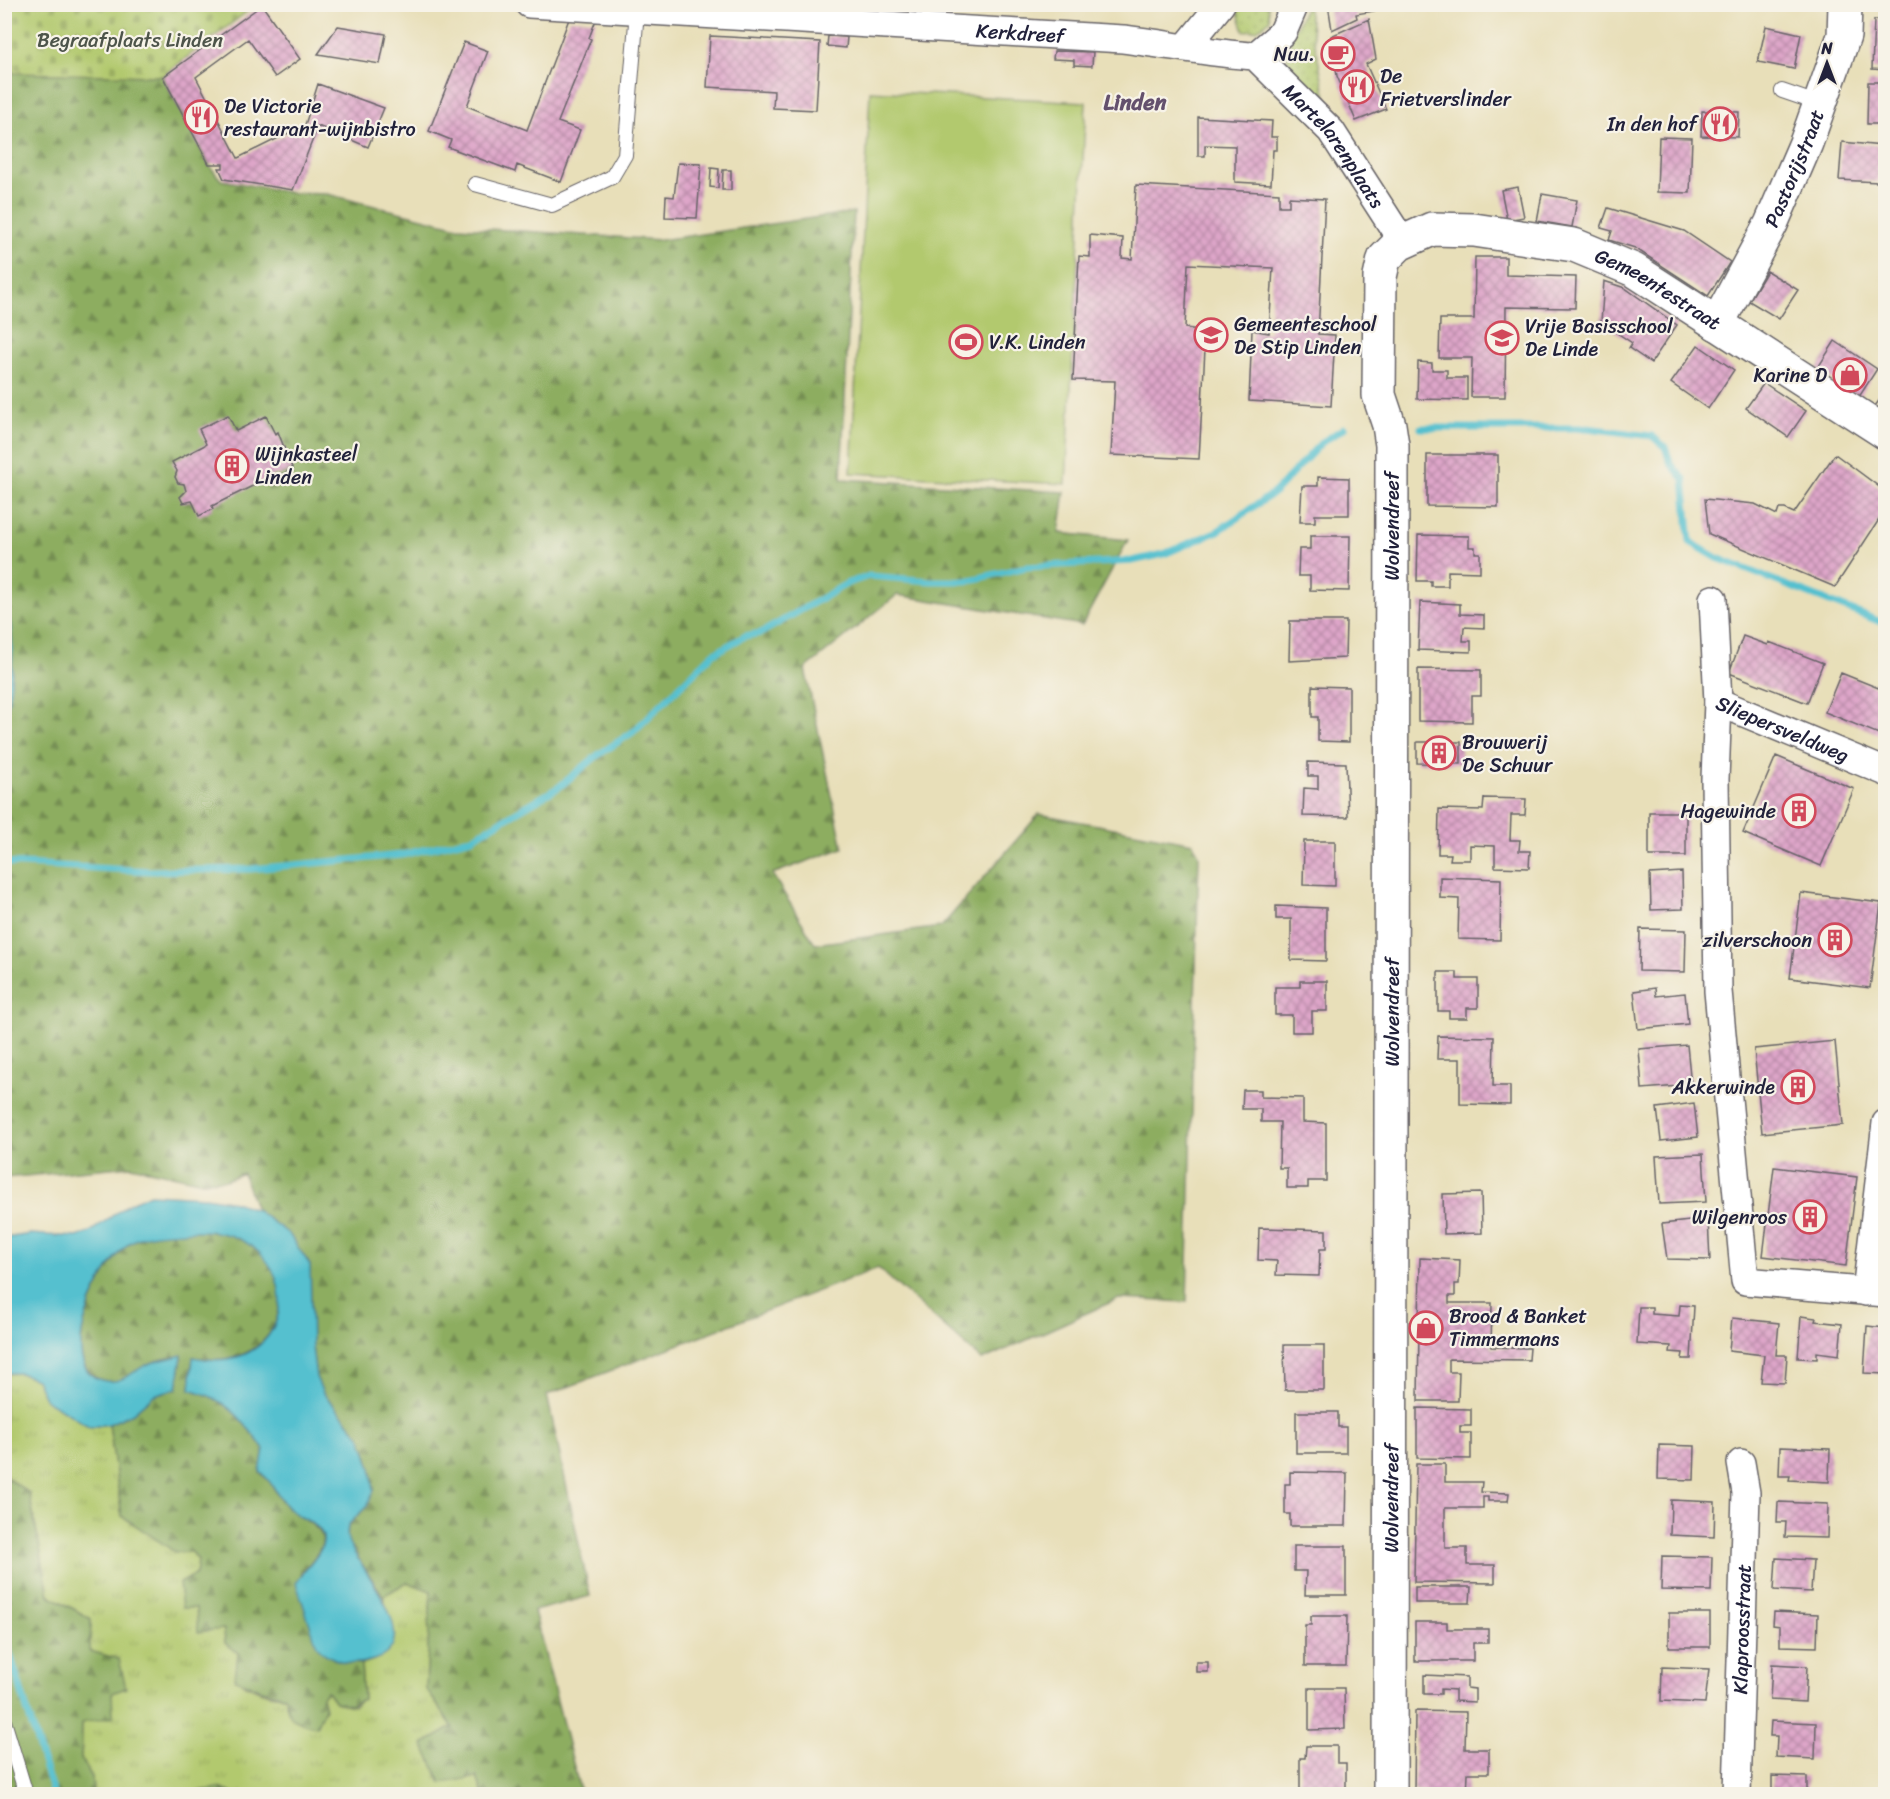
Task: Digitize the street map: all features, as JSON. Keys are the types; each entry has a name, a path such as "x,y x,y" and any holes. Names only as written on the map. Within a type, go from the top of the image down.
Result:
{"street":[{"name":"Kerkdreef","path":"529,4 921,26 1187,46"},
{"path":"1221,4 1187,46 1222,55 1255,56 1283,32 1294,4"},
{"name":"Pastorijstraat","path":"1717,324 1771,224 1820,104 1844,36 1845,4"},
{"name":"Martelarenplaats","path":"1255,56 1330,131 1397,254"},
{"name":"Gemeentestraat","path":"1397,254 1432,229 1474,230 1574,245 1634,270 1886,433"},
{"name":"Wolvendreef","path":"1390,1794 1392,445 1389,425 1371,383 1380,277 1384,259 1397,254"},
{"path":"1713,598 1718,702"},
{"name":"Sliepersveldweg","path":"1876,1292 1745,1281 1718,992 1715,779 1718,702 1886,772"},
{"path":"1876,1292 1886,1123"},
{"name":"Klaproosstraat","path":"1737,1794 1746,1493 1741,1463"}],"lane":[{"path":"475,184 552,205 612,177 625,154 637,11"},
{"path":"1782,91 1820,104"},
{"path":"1367,262 1379,253 1397,254 1392,370 1388,383 1371,383"},
{"path":"4,1721 26,1794"}],"green space":[{"name":"Begraafplaats Linden","path":"5,4 256,5 162,76 13,73 5,50"},
{"path":"1238,5 1268,5 1270,20 1257,30 1244,31"},
{"path":"1307,5 1327,103 1299,78 1288,60 1287,51 1291,39"},
{"path":"4,50 13,73 162,76 209,165 221,180 293,193 327,194 458,227 661,240 854,212 841,479 1065,492 1059,533 1128,540 1082,625 897,595 805,669 843,848 772,874 815,944 941,927 1039,814 1193,843 1199,855 1187,1302 1118,1299 982,1360 878,1268 547,1395 590,1596 534,1611 581,1794 483,1794 477,1777 441,1783 423,1744 453,1727 426,1689 431,1591 407,1582 383,1596 347,1541 348,1525 367,1506 374,1490 371,1468 361,1437 323,1393 316,1377 312,1347 310,1265 289,1234 256,1210 243,1173 226,1180 198,1181 131,1166 5,1178 4,720 10,690 12,660 8,616 4,601"},
{"name":"V.K. Linden","path":"870,91 1086,102 1066,484 851,473"},
{"path":"196,1230 228,1234 254,1247 271,1266 279,1289 278,1312 269,1334 251,1350 226,1359 193,1357 190,1389 215,1399 241,1419 264,1449 260,1473 292,1512 321,1533 323,1540 320,1549 301,1572 344,1662 361,1664 363,1699 351,1705 335,1702 327,1691 322,1696 325,1708 316,1727 293,1719 285,1696 261,1690 235,1679 238,1653 225,1643 224,1629 198,1632 196,1608 182,1608 179,1584 196,1574 198,1560 192,1552 175,1552 122,1516 109,1424 133,1413 154,1395 177,1388 182,1356 155,1362 124,1379 112,1382 105,1381 89,1372 82,1357 82,1336 87,1313 96,1290 120,1252 132,1241 146,1235"},
{"path":"20,1373 36,1379 46,1400 90,1427 109,1424 122,1516 192,1552 198,1560 196,1574 179,1584 196,1608 224,1629 225,1643 238,1653 239,1681 250,1687 279,1696 322,1696 327,1691 335,1702 353,1706 363,1699 361,1664 374,1660 395,1635 383,1596 407,1582 431,1591 426,1689 453,1727 424,1745 477,1777 483,1794 236,1794 218,1788 184,1794 93,1794 92,1777 81,1759 82,1723 112,1693 119,1659 89,1651 91,1619 49,1595 29,1493 5,1476 4,1374"},
{"path":"4,1476 29,1493 49,1595 91,1619 90,1651 119,1659 126,1688 112,1693 113,1717 82,1723 81,1759 92,1777 93,1794 6,1794"},
{"path":"218,1788 236,1794 184,1794"}],"water":[{"path":"5,601 11,630 12,660 5,720"},
{"path":"150,1194 206,1197 235,1202 256,1210 289,1234 310,1265 312,1347 316,1377 323,1393 361,1437 371,1468 374,1490 367,1506 348,1525 347,1537 391,1618 394,1634 392,1647 381,1657 366,1662 350,1663 332,1658 317,1646 296,1583 316,1558 323,1543 323,1536 316,1526 288,1508 260,1472 264,1449 241,1419 215,1399 190,1389 193,1357 231,1358 258,1346 275,1324 280,1298 273,1272 255,1249 225,1234 182,1232 157,1234 133,1241 108,1269 86,1314 81,1338 82,1358 90,1373 106,1381 119,1380 145,1365 182,1355 177,1388 154,1395 133,1413 109,1424 90,1427 46,1400 36,1379 20,1373 5,1373 5,1238 31,1234 77,1237 90,1232 130,1203"}],"building":[{"path":"1328,4 1373,4 1374,11 1356,14 1357,18 1332,30"},
{"path":"262,5 300,59 275,77 248,39 196,77 238,158 305,125 318,84 384,108 368,147 318,126 293,190 224,179 219,168 223,168 223,164 209,164 163,77"},
{"path":"569,19 596,20 589,38 591,39 558,122 580,130 561,182 517,165 515,172 448,147 451,140 429,131 464,42 488,51 467,106 527,130"},
{"path":"1369,19 1376,59 1366,64 1386,109 1356,121 1337,76 1331,36"},
{"path":"1874,20 1886,20 1886,70 1872,69"},
{"path":"338,26 386,34 380,64 318,54"},
{"path":"1766,26 1801,34 1794,69 1758,62"},
{"path":"710,36 820,42 816,110 773,108 774,91 707,87"},
{"path":"828,36 847,37 846,48 827,46"},
{"path":"1054,51 1093,52 1092,66 1074,65 1074,60 1053,59"},
{"path":"1868,82 1886,82 1886,124 1867,124"},
{"name":"In den hof","path":"1702,111 1739,112 1738,137 1701,136"},
{"path":"1198,117 1272,121 1271,137 1277,137 1277,150 1273,150 1271,184 1235,182 1235,146 1205,145 1205,156 1198,156"},
{"path":"1659,137 1692,138 1690,193 1657,192"},
{"path":"1842,142 1882,146 1878,182 1839,180"},
{"path":"678,163 701,164 697,218 665,217 666,196 674,197"},
{"path":"711,168 719,169 718,188 710,187"},
{"path":"723,170 731,170 731,190 722,190"},
{"path":"1136,185 1279,193 1279,206 1289,206 1289,197 1325,199 1318,334 1335,335 1331,406 1249,401 1252,330 1269,333 1273,268 1188,264 1185,328 1206,331 1199,459 1111,455 1115,381 1073,380 1079,256 1090,257 1090,235 1123,238 1122,258 1132,259"},
{"path":"1518,187 1524,217 1507,220 1501,190"},
{"path":"1542,194 1577,200 1572,227 1537,221"},
{"path":"1608,208 1684,231 1730,262 1708,296 1635,248 1609,240 1612,231 1601,228"},
{"path":"1475,257 1506,257 1506,275 1576,277 1575,308 1506,307 1505,397 1471,397 1472,358 1439,358 1440,319 1474,319"},
{"path":"1767,271 1798,290 1779,319 1749,301"},
{"path":"1604,281 1625,288 1677,325 1651,363 1629,348 1632,343 1601,322"},
{"path":"1835,341 1877,369 1859,397 1817,369"},
{"path":"1698,345 1734,370 1708,409 1671,383"},
{"path":"1418,362 1432,363 1432,370 1447,370 1447,378 1467,378 1467,400 1417,399"},
{"path":"1764,383 1806,411 1788,437 1746,408"},
{"path":"1886,391 1886,414 1875,406"},
{"name":"Wijnkasteel Linden","path":"228,415 236,431 266,416 275,434 278,432 293,470 278,476 277,474 212,506 213,509 199,516 192,501 183,503 180,497 186,491 184,484 178,483 175,477 177,471 172,462 206,444 199,429"},
{"path":"1835,454 1886,492 1886,509 1835,587 1709,534 1705,499 1755,504 1777,515 1779,509 1794,513"},
{"path":"1427,455 1498,455 1498,507 1427,506"},
{"path":"1318,477 1349,478 1349,515 1315,515 1315,522 1300,522 1302,486 1318,486"},
{"path":"1418,535 1469,536 1469,547 1475,547 1475,553 1480,553 1480,572 1448,571 1448,586 1431,586 1431,581 1417,581"},
{"path":"1310,536 1350,536 1349,591 1310,590 1310,576 1298,576 1299,549 1310,549"},
{"path":"1420,602 1460,604 1460,614 1484,615 1484,628 1464,627 1463,641 1471,641 1471,652 1418,650"},
{"path":"1290,621 1346,621 1345,658 1289,661"},
{"path":"1743,636 1768,645 1769,642 1823,663 1807,703 1729,673"},
{"path":"1418,669 1481,670 1481,696 1472,696 1472,722 1418,721"},
{"path":"1841,673 1886,691 1886,737 1825,712"},
{"path":"1312,686 1349,687 1349,742 1318,741 1318,717 1312,717"},
{"name":"Brouwerij De Schuur","path":"1417,742 1461,742 1461,764 1417,763"},
{"name":"Hagewinde","path":"1776,756 1854,789 1821,866 1743,833"},
{"path":"1308,762 1346,763 1348,817 1303,816 1304,788 1318,789 1318,776 1308,776"},
{"path":"1484,798 1526,799 1525,815 1511,815 1510,840 1520,840 1519,851 1530,851 1529,868 1495,867 1495,846 1470,845 1470,860 1450,860 1451,854 1438,854 1439,809 1483,810"},
{"path":"1649,812 1686,812 1686,856 1649,856"},
{"path":"1304,841 1335,841 1335,886 1303,885"},
{"path":"1682,872 1683,909 1651,910 1650,874"},
{"path":"1440,877 1501,879 1500,940 1458,939 1459,899 1440,898"},
{"name":"zilverschoon","path":"1801,893 1881,903 1870,988 1790,978"},
{"path":"1276,906 1326,908 1326,961 1291,960 1291,919 1276,919"},
{"path":"1640,929 1686,930 1685,972 1639,971"},
{"path":"1438,972 1457,972 1457,979 1478,979 1478,1008 1467,1008 1467,1018 1449,1018 1449,1011 1438,1011"},
{"path":"1300,981 1327,981 1327,1011 1312,1011 1312,1032 1292,1032 1292,1015 1275,1015 1275,987 1300,987"},
{"path":"1655,988 1656,996 1685,993 1688,1024 1638,1029 1634,991"},
{"path":"1438,1036 1494,1037 1493,1086 1510,1086 1510,1105 1460,1104 1460,1059 1437,1059"},
{"name":"Akkerwinde","path":"1835,1041 1843,1125 1762,1133 1754,1049"},
{"path":"1687,1045 1691,1085 1642,1089 1639,1049"},
{"path":"1243,1090 1261,1090 1261,1097 1303,1098 1303,1122 1326,1123 1326,1181 1308,1181 1308,1188 1287,1188 1287,1168 1279,1168 1280,1122 1261,1122 1261,1109 1242,1109"},
{"path":"1694,1103 1698,1137 1661,1141 1657,1108"},
{"path":"1703,1154 1706,1202 1659,1204 1656,1156"},
{"name":"Wilgenroos","path":"1774,1167 1857,1177 1846,1266 1763,1256"},
{"path":"1481,1193 1482,1233 1444,1234 1443,1194"},
{"path":"1708,1219 1710,1260 1667,1259 1662,1224"},
{"path":"1259,1228 1326,1230 1326,1249 1320,1249 1319,1276 1276,1275 1277,1261 1258,1260"},
{"path":"1420,1258 1460,1260 1459,1284 1455,1284 1455,1296 1449,1296 1449,1303 1492,1303 1491,1347 1530,1348 1529,1360 1449,1359 1449,1372 1459,1372 1458,1401 1418,1401"},
{"path":"1680,1305 1694,1306 1691,1359 1682,1359 1683,1353 1670,1352 1671,1346 1637,1344 1639,1307 1652,1307 1652,1314 1679,1316"},
{"path":"1801,1316 1816,1318 1815,1321 1842,1324 1839,1355 1817,1352 1817,1359 1798,1358"},
{"path":"1732,1318 1779,1323 1776,1355 1787,1355 1785,1383 1761,1382 1764,1355 1729,1351"},
{"path":"1867,1326 1885,1328 1886,1374 1864,1373"},
{"path":"1284,1345 1324,1345 1324,1390 1285,1390"},
{"path":"1417,1408 1471,1409 1471,1426 1460,1426 1460,1433 1471,1433 1471,1459 1417,1458"},
{"path":"1296,1412 1338,1412 1338,1427 1346,1427 1346,1453 1296,1453"},
{"path":"1659,1445 1695,1446 1694,1480 1658,1479"},
{"path":"1780,1447 1830,1449 1829,1482 1789,1480 1790,1476 1779,1476"},
{"path":"1416,1464 1445,1464 1445,1482 1482,1482 1481,1492 1509,1493 1508,1501 1488,1501 1488,1497 1483,1497 1483,1508 1445,1508 1445,1548 1467,1548 1467,1565 1495,1565 1495,1583 1414,1582"},
{"path":"1290,1472 1347,1473 1346,1526 1290,1526 1290,1514 1285,1514 1285,1484 1290,1484"},
{"path":"1671,1500 1715,1502 1714,1537 1670,1535"},
{"path":"1778,1502 1828,1504 1827,1538 1785,1537 1786,1522 1777,1522"},
{"path":"1294,1546 1346,1546 1346,1595 1305,1595 1306,1571 1294,1571"},
{"path":"1662,1556 1712,1557 1711,1591 1661,1590"},
{"path":"1776,1558 1813,1560 1811,1592 1774,1590"},
{"path":"1415,1587 1471,1587 1470,1603 1415,1603"},
{"path":"1774,1612 1818,1614 1817,1647 1780,1646 1780,1626 1773,1625"},
{"path":"1669,1613 1710,1613 1710,1647 1669,1647"},
{"path":"1311,1616 1347,1616 1346,1666 1305,1666 1305,1625 1311,1625"},
{"path":"1415,1622 1447,1622 1447,1629 1488,1629 1488,1643 1473,1643 1473,1661 1415,1661"},
{"path":"1196,1662 1208,1662 1208,1672 1196,1672"},
{"path":"1772,1664 1807,1666 1805,1702 1770,1700"},
{"path":"1662,1667 1709,1669 1705,1703 1661,1701"},
{"path":"1424,1675 1467,1677 1467,1688 1475,1689 1475,1702 1455,1701 1455,1690 1441,1689 1441,1694 1424,1694"},
{"path":"1309,1688 1344,1688 1345,1729 1309,1730"},
{"path":"1415,1711 1466,1712 1465,1749 1489,1749 1489,1773 1468,1773 1467,1794 1426,1794 1426,1791 1414,1791"},
{"path":"1771,1721 1816,1723 1815,1759 1776,1757 1777,1736 1770,1736"},
{"path":"1883,1736 1886,1737 1886,1751 1882,1751"},
{"path":"1306,1746 1337,1746 1337,1763 1346,1763 1346,1791 1300,1790 1300,1758 1305,1758"},
{"path":"1772,1776 1807,1777 1807,1794 1772,1794"}],"waterway":[{"path":"4,863 150,871 251,869 402,855 472,838 559,787 598,755 633,732 713,654 745,636 761,633 848,583 869,576 931,581 966,581 1026,567 1132,561 1164,554 1218,531 1275,492 1321,443 1344,428"},
{"path":"1421,428 1587,428 1652,436 1665,447 1671,464 1684,479 1690,542 1717,558 1886,624"},
{"path":"4,1635 53,1794"}],"place":[{"name":"Nuu.","path":"1338,54"},
{"name":"De Frietverslinder","path":"1357,87"},
{"name":"De Victorie restaurant-wijnbistro","path":"201,117"},
{"name":"In den hof","path":"1720,124"},
{"name":"Gemeenteschool De Stip Linden","path":"1211,335"},
{"name":"Vrije Basisschool De Linde","path":"1502,338"},
{"name":"V.K. Linden","path":"966,342"},
{"name":"Karine D","path":"1850,375"},
{"name":"Wijnkasteel Linden","path":"232,466"},
{"name":"Brouwerij De Schuur","path":"1439,753"},
{"name":"Hagewinde","path":"1799,811"},
{"name":"zilverschoon","path":"1835,940"},
{"name":"Akkerwinde","path":"1798,1087"},
{"name":"Wilgenroos","path":"1810,1217"},
{"name":"Brood & Banket Timmermans","path":"1426,1328"}],"district":[{"name":"Linden","path":"1135,102"}]}
